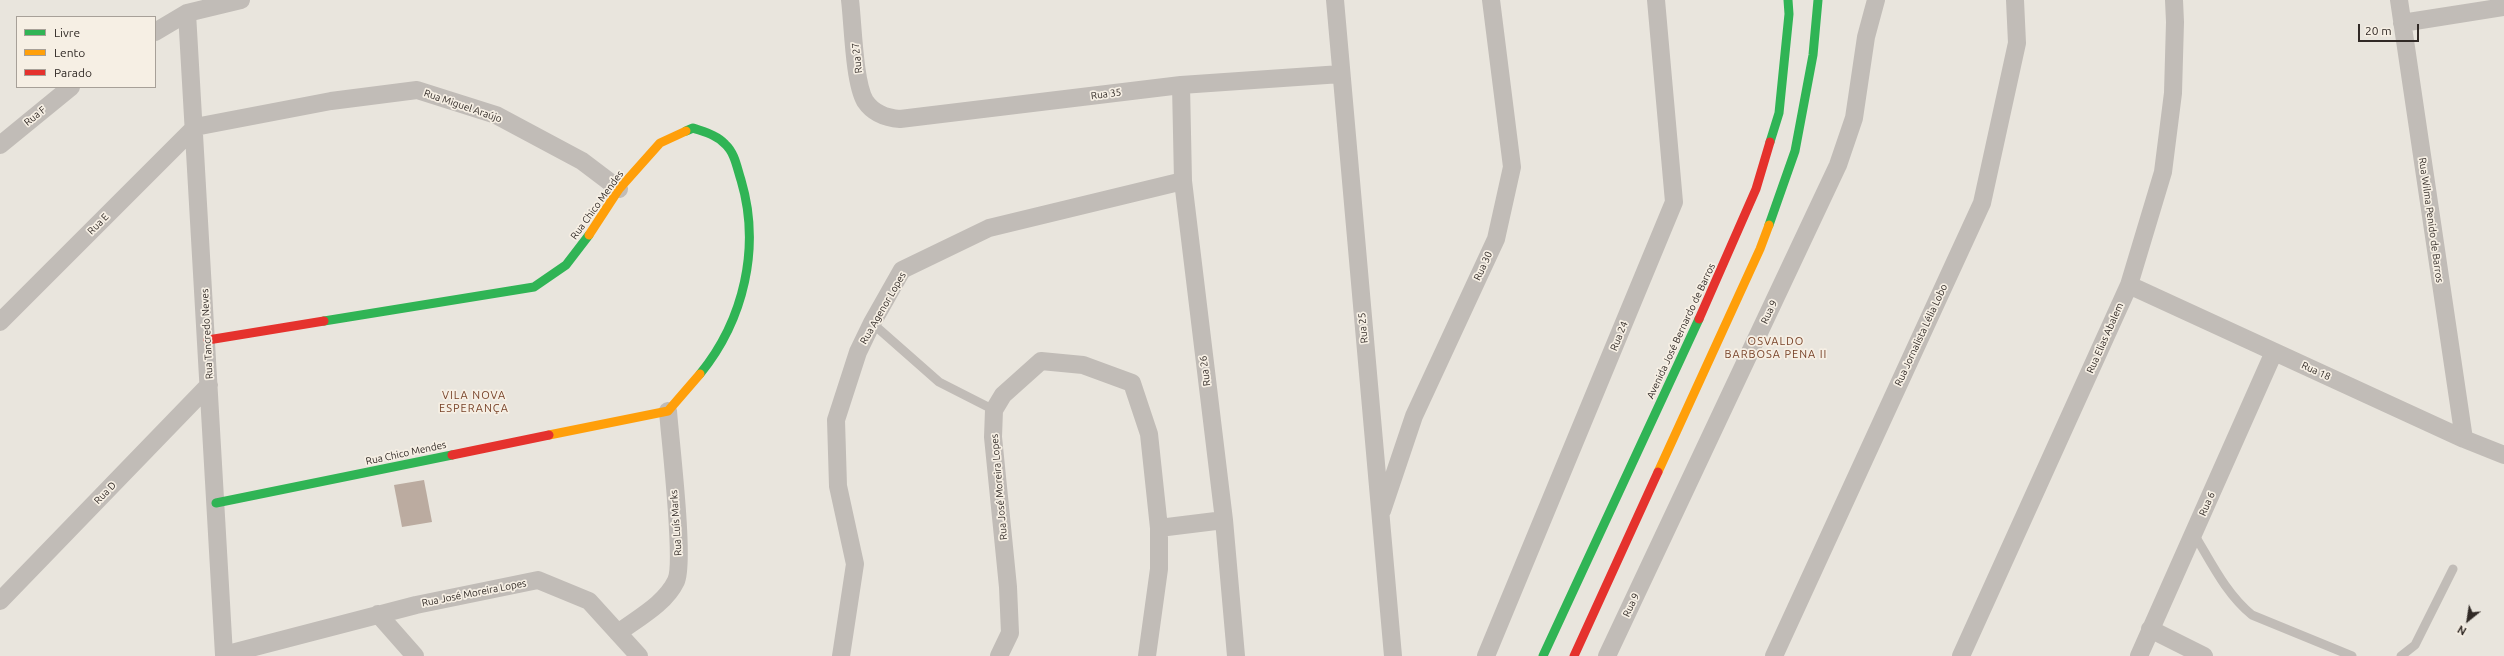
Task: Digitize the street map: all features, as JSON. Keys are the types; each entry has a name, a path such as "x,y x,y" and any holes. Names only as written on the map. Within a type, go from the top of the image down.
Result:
{"main road":[{"name":"Avenida José Bernardo de Barros","path":"1543,656 1712,290 1756,189 1779,113 1789,14 1788,0"},
{"path":"1574,656 1760,249 1795,151 1813,55 1818,0"},
{"name":"Rua Chico Mendes","path":"208,340 534,287 566,265 599,222 619,189 660,143 693,128 710,134 729,148 743,186 750,234 742,298 723,341 692,385 668,410 216,502"}],"street":[{"path":"156,31 187,13 241,0"},
{"name":"Rua 27","path":"850,0 860,87 866,101 875,111"},
{"name":"Rua 25","path":"1335,0 1340,74 1379,518 1393,656"},
{"name":"Rua 30","path":"1379,518 1414,416 1496,238 1512,167 1491,0"},
{"name":"Rua 24","path":"1486,656 1674,202 1656,0"},
{"name":"Rua 9","path":"1606,656 1838,166 1854,118 1866,37 1876,0"},
{"name":"Rua Jornalista Lélia Lobo","path":"1774,656 1982,202 2017,43 2015,0"},
{"name":"Rua Elias Abalem","path":"1961,656 2129,285 2163,172 2173,93 2175,22 2174,0"},
{"name":"Rua Wilma Penido de Barros","path":"2399,0 2464,439"},
{"path":"2402,23 2504,7"},
{"name":"Rua Tancredo Neves","path":"187,13 208,340 209,384 224,656"},
{"name":"Rua 35","path":"875,111 888,118 900,120 1181,85 1340,74"},
{"name":"Rua 26","path":"1181,85 1183,181 1224,520 1236,656"},
{"name":"Rua F","path":"0,145 70,88"},
{"name":"Rua Miguel Araújo","path":"195,127 331,101 417,90 496,115 582,161 619,189"},
{"name":"Rua E","path":"0,322 195,127"},
{"name":"Rua Agenor Lopes","path":"841,656 855,564 838,486 836,420 858,352 872,323 902,270 989,228 1183,181"},
{"name":"Rua 18","path":"2129,285 2464,439 2504,455"},
{"name":"Rua 6","path":"2139,656 2274,352"},
{"path":"994,410 1003,395 1041,361 1083,365 1132,383 1149,434 1159,528 1159,569 1147,656"},
{"name":"Rua D","path":"0,601 209,384"},
{"name":"Rua Luís Marks","path":"618,633 661,602 677,580 679,553 668,410"},
{"name":"Rua José Moreira Lopes","path":"994,410 993,437 1008,587 1010,633 999,656"},
{"path":"1159,528 1224,520"},
{"name":"Rua José Moreira Lopes","path":"224,656 378,614 538,580 588,601 639,656"},
{"path":"378,614 415,656"},
{"path":"2150,629 2204,656"}],"lane":[{"path":"872,323 939,382 994,410"},
{"path":"2194,534 2240,606 2252,615 2352,656"},
{"path":"2401,656 2415,645 2453,569"}],"building":[{"path":"424,480 432,522 402,527 394,485"}],"traffic: fast":[{"path":"1770,142 1779,113 1789,14 1788,0"},
{"path":"1769,225 1795,151 1813,55 1818,0"},
{"path":"686,131 693,128 710,134 722,141 731,152 741,180 747,205 749,231 748,257 738,307 728,330 715,353 700,374"},
{"path":"324,321 534,287 566,265 589,235"},
{"path":"1543,656 1699,319"},
{"path":"216,503 452,455"}],"traffic: slow":[{"path":"589,235 619,189 660,143 686,131"},
{"path":"1658,472 1760,249 1769,225"},
{"path":"549,435 668,411 700,374"}],"traffic: jam":[{"path":"1699,319 1756,189 1770,142"},
{"path":"208,340 324,321"},
{"path":"452,455 549,435"},
{"path":"1574,656 1658,472"}],"district":[{"name":"OSVALDO BARBOSA PENA II","path":"1776,347"},
{"name":"VILA NOVA ESPERANÇA","path":"474,401"}]}
